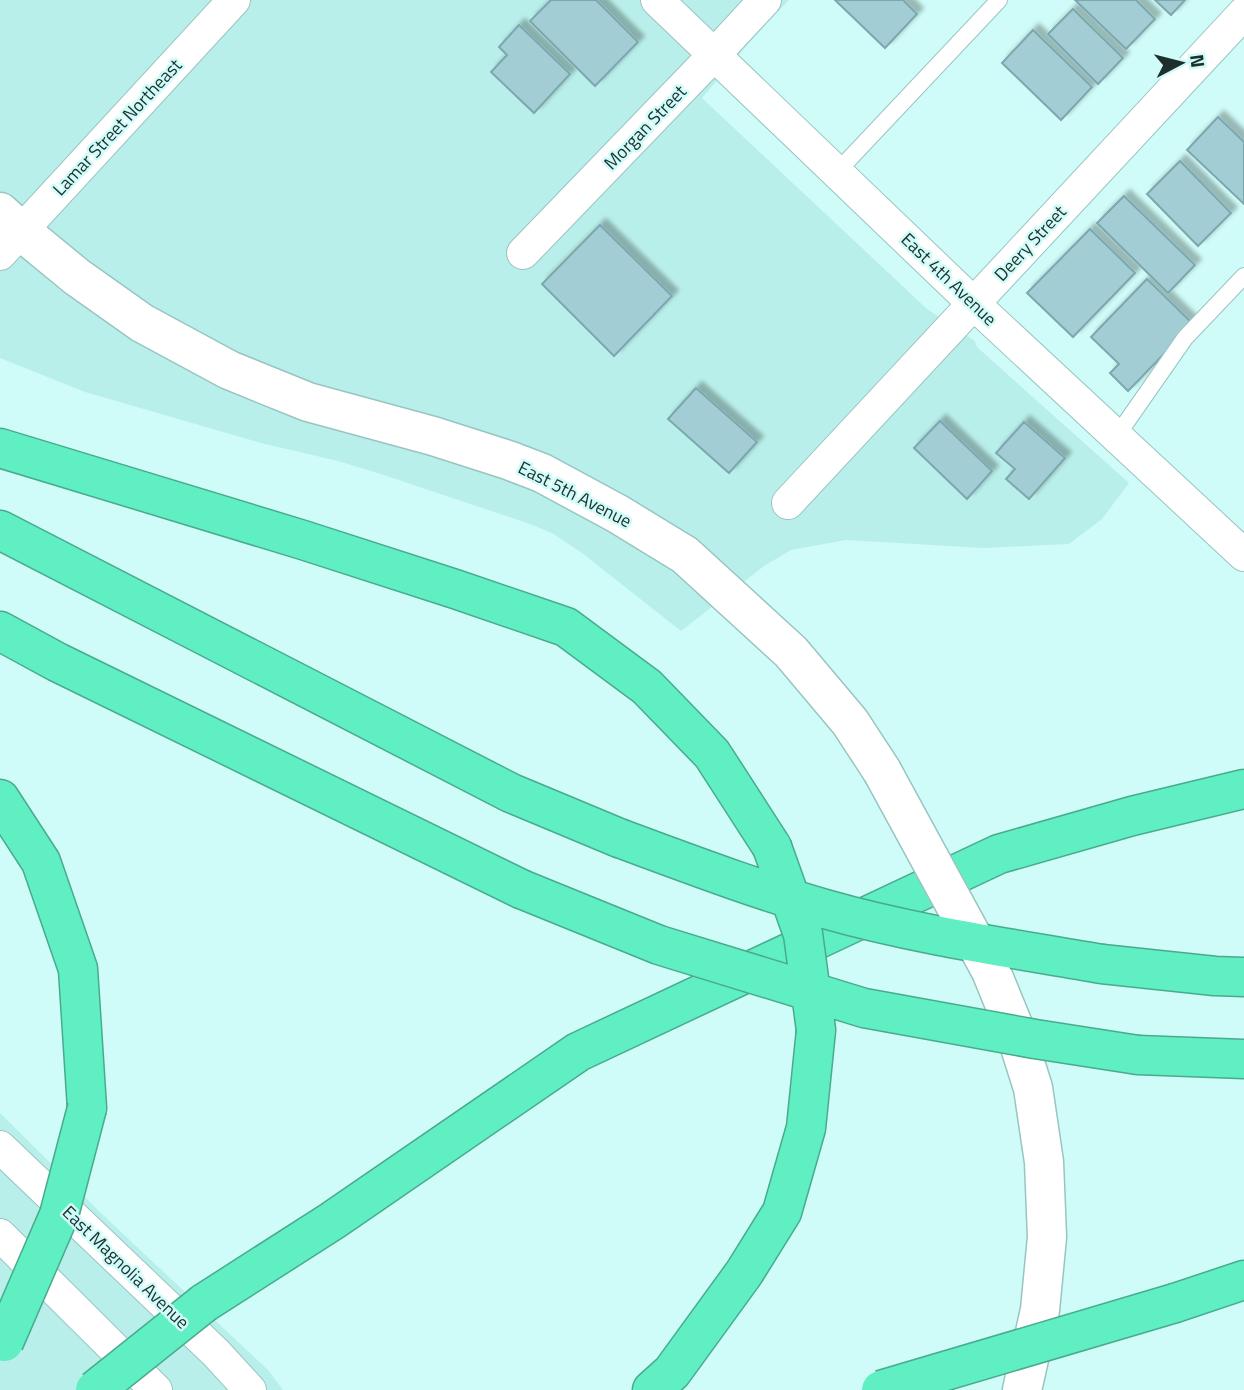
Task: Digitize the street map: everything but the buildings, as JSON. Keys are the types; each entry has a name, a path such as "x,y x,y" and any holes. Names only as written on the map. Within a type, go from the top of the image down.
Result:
{"highway":[{"path":"0,447 303,540 566,627 647,687 712,754 772,847 803,934 816,1030 806,1128 782,1212 744,1273 673,1371 652,1390"},
{"path":"0,530 511,793 619,838 738,882 828,909 914,930 1032,953 1102,964 1244,977"},
{"path":"0,631 57,662 521,890 659,945 864,1008 1035,1040 1138,1055 1244,1059"},
{"path":"95,1390 204,1303 332,1221 578,1052 999,854 1132,816 1244,789"},
{"path":"0,799 41,862 78,969 86,1108 59,1216 2,1345"},
{"path":"881,1390 1244,1280"}],"main road":[{"name":"East 5th Avenue","path":"7,232 142,323 229,370 307,402 433,436 542,473 618,514 685,555 791,652 850,722 882,771 991,971 1013,1025 1033,1088 1044,1161 1047,1237 1040,1310 1023,1390"}],"street":[{"name":"Lamar Street Northeast","path":"7,232 234,0"},
{"name":"East 4th Avenue","path":"657,0 973,303 1242,550"},
{"name":"Morgan Street","path":"523,253 765,0"},
{"name":"Deery Street","path":"788,503 1244,13"},
{"name":"East Magnolia Avenue","path":"0,1147 216,1353 250,1390"},
{"path":"0,1234 156,1390"}],"lane":[{"path":"837,172 999,0"},
{"path":"1116,437 1185,338 1244,276"}],"shaded area":[{"path":"0,0 789,0 702,98 927,309 975,341 977,347 1129,483 1102,519 1069,544 984,548 846,540 791,550 764,566 681,631 582,553 552,533 530,524 338,461 265,444 85,392 0,358"},
{"path":"0,1113 102,1214 268,1370 283,1390 0,1390"}]}
